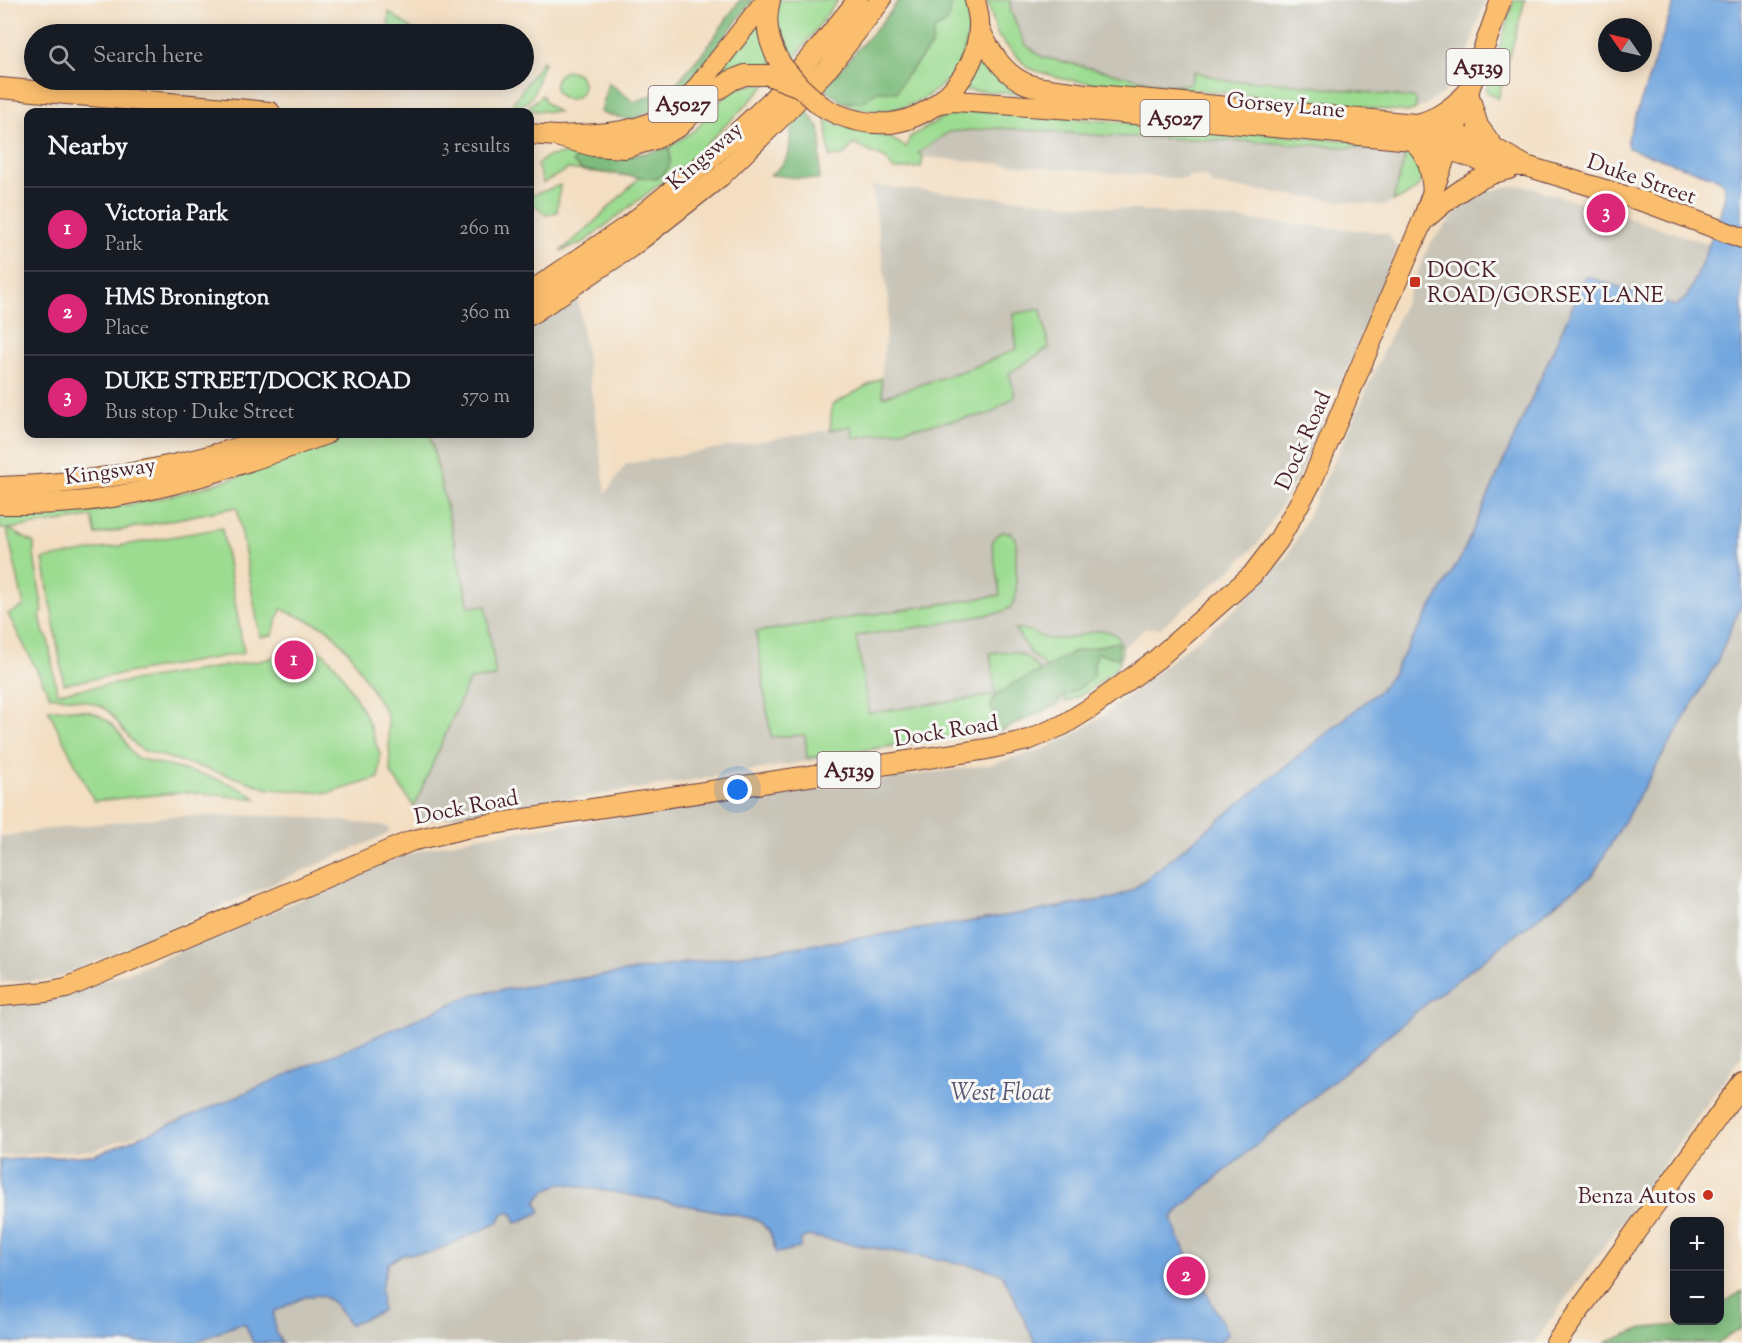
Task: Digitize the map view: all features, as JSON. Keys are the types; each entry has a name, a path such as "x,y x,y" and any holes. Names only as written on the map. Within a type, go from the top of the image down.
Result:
{"main road":[{"path":"768,0 767,31 774,54 774,70"},
{"name":"A5027","path":"534,134 556,136 624,131 641,128 669,114 692,94 768,0"},
{"name":"Kingsway","path":"534,289 632,223 705,163 778,93 820,48 858,0"},
{"name":"Kingsway","path":"534,312 631,247 721,176 829,67 881,0"},
{"path":"938,102 952,92 970,65 976,48 979,28 975,0"},
{"name":"Dock Road","path":"0,996 66,988 419,838 466,828 987,749 1028,740 1063,725 1092,707 1157,659 1252,575 1278,542 1312,481 1422,222 1501,0"},
{"name":"Gorsey Lane","path":"979,28 989,50 1008,73 1031,86 1414,132 1451,141"},
{"name":"A5027","path":"556,136 593,146 625,148 655,140 678,127 713,93 732,80 745,75 774,70 800,87 820,105 857,121 892,123 910,119 938,102"},
{"path":"0,88 225,108"},
{"path":"1433,194 1428,160 1414,132 1436,118 1468,92 1478,126 1494,148"},
{"name":"Gorsey Lane","path":"938,102 955,101 1414,132"},
{"name":"Duke Street","path":"1451,141 1494,148 1526,166 1648,203 1742,238"},
{"name":"Duke Street","path":"1451,141 1487,164 1526,166"},
{"path":"1422,222 1465,187 1495,172 1526,166"},
{"name":"Kingsway","path":"0,487 44,486 126,475 209,456 265,438"},
{"name":"Kingsway","path":"0,504 36,504 104,498 178,484 315,438"},
{"path":"1556,1343 1742,1083"}],"shaded area":[{"path":"987,0 1485,0 1466,60 1444,92 1425,105 1407,112 1199,90 1133,84 1099,84 1062,79 1028,68 998,36"},
{"path":"1000,128 1106,136 1345,147 1407,153 1393,201 1384,206 1213,185 1206,177 1189,176 1185,179 923,157 917,154 949,132"},
{"path":"872,186 1378,232 1388,234 1397,247 1339,388 1325,390 1317,405 1324,419 1300,474 1258,543 1231,570 1160,628 1146,628 1123,647 1116,669 1079,697 1003,730 421,821 414,807 469,680 496,677 485,606 469,608 431,438 534,438 534,321 577,293 606,493 626,464 851,426 854,437 1009,373 1017,348 974,367 883,397 881,378 889,304"},
{"path":"1527,186 1709,244 1686,298 1675,306 1461,557 1391,676 1380,690 1132,890 1114,898 974,921 474,994 196,1114 93,1150 0,1156 0,1004 38,1001 133,971 403,856 430,848 476,837 988,765 1042,750 1103,716 1236,608 1286,559 1354,419 1430,244 1456,213 1476,195 1505,187"},
{"path":"1742,603 1742,1055 1534,1343 1216,1343 1228,1334 1178,1236 1172,1219 1183,1206 1416,1012 1593,875 1717,662"},
{"path":"175,816 292,816 379,825 388,827 389,832 52,980 0,982 0,837 41,830"},
{"path":"562,1183 759,1220 770,1232 801,1239 808,1236 980,1267 1002,1274 1035,1343 282,1343 275,1331 274,1312 312,1294 322,1295 339,1308 349,1325 382,1311 381,1289 388,1263 404,1254 430,1253 498,1223 503,1212 512,1213 517,1223 541,1212 535,1201 546,1190"},
{"path":"238,1324 245,1324 253,1343 197,1343 199,1341"}],"green space":[{"path":"740,0 753,0 683,90 658,108 631,120 601,113 608,82 634,102 672,88 705,50"},
{"path":"778,0 838,0 793,60 781,45 776,32 775,18"},
{"path":"899,0 968,0 967,38 958,65 950,77 927,96 899,108 869,110 845,103 824,88"},
{"path":"899,0 953,0 947,23 934,30 932,45 903,80 897,92 877,91 863,102 842,102 824,88"},
{"path":"987,0 1010,0 1011,12 1025,44 1042,57 1166,85 1190,85 1194,71 1227,81 1270,81 1413,98 1416,100 1416,109 1407,112 1199,90 1133,84 1099,84 1062,79 1028,68 998,36"},
{"path":"1514,0 1525,0 1498,99 1486,91"},
{"path":"389,12 405,24 388,24"},
{"path":"760,17 773,62 771,66 700,95"},
{"path":"983,47 1036,95 964,90"},
{"path":"542,61 544,63 534,92 531,98 520,105 511,106 522,90 534,90 534,73"},
{"path":"569,71 579,75 583,85 579,95 569,99 559,95 555,85 559,75"},
{"path":"766,85 692,159 584,242 561,251 640,177 568,169 543,183 537,165 546,157 569,153 623,157 669,147 696,129 729,92 745,86"},
{"path":"542,95 547,104 558,112 534,111 534,108 527,108"},
{"path":"805,109 819,127 821,139 819,180 771,175 782,165 789,154 793,122"},
{"path":"984,111 1403,145 1420,155 1421,173 1415,190 1393,201 1406,153 1345,147 1106,136 1000,128 949,132 918,153 923,157 921,167 894,170 886,159 854,144 843,156 830,157 826,120 853,130 883,134 906,147 910,137 950,113"},
{"path":"669,147 669,166 665,173 656,179 582,170 573,162 576,154 623,156"},
{"path":"560,185 557,212 546,215 534,204 534,195"},
{"path":"1041,309 1049,348 1009,373 1015,396 990,414 854,438 851,426 830,430 832,405 881,378 883,397 974,367 1017,349 1013,314"},
{"path":"342,438 431,438 469,607 486,606 496,677 469,680 414,807 391,773 387,715 349,652 328,629 281,609 272,635 260,637 237,507 96,535 92,517 8,529 34,543 43,612 40,614 44,634 48,638 57,693 265,660 304,646 325,654 340,671 367,718 380,754 379,778 330,793 269,789 142,750 105,709 82,700 50,696 8,614 24,606 7,529 0,529 0,518 46,516 136,504 224,481"},
{"path":"222,528 244,653 64,684 43,559"},
{"path":"1002,532 1010,533 1016,538 1016,597 1011,607 1002,612 934,625 856,636 869,713 996,695 990,653 1005,651 1017,653 1033,663 1055,705 1003,730 807,758 805,735 771,737 756,632 1000,595 992,543 995,537"},
{"path":"1015,629 1031,631 1050,639 1069,638 1095,631 1110,632 1119,639 1121,644 1120,662 1097,684 1067,702 1052,672 1031,654"},
{"path":"1118,642 1119,659 1098,653 1094,664 1094,676 1081,687 1064,696 1055,705 1003,730 990,706 996,695 1073,652"},
{"path":"48,709 80,710 97,714 113,726 137,758 215,778 257,799 186,792 94,801"},
{"path":"1742,1291 1742,1328 1717,1343 1605,1343 1643,1328 1724,1325 1724,1302"}],"water":[{"name":"West Float","path":"1675,0 1742,0 1742,603 1717,662 1593,875 1416,1012 1183,1206 1172,1218 1178,1236 1228,1334 1219,1342 1035,1343 1002,1274 980,1267 808,1236 801,1239 800,1248 776,1253 770,1232 758,1220 562,1183 546,1190 536,1201 541,1212 516,1223 512,1213 503,1213 498,1223 430,1253 404,1254 388,1263 381,1289 382,1311 349,1325 332,1302 316,1295 298,1300 274,1312 275,1331 282,1343 253,1343 245,1324 238,1324 197,1343 0,1343 0,1160 94,1155 196,1114 474,994 974,921 1114,898 1132,890 1380,690 1391,676 1461,557 1586,276 1675,306 1686,298 1719,218 1725,195 1724,185 1719,179 1628,148 1627,142"}],"place":[{"name":"DUKE STREET/DOCK ROAD","path":"1606,213"},
{"name":"DOCK ROAD/GORSEY LANE","path":"1415,282"},
{"name":"Victoria Park","path":"294,660"},
{"name":"Benza Autos","path":"1708,1195"},
{"name":"HMS Bronington","path":"1186,1276"}]}
